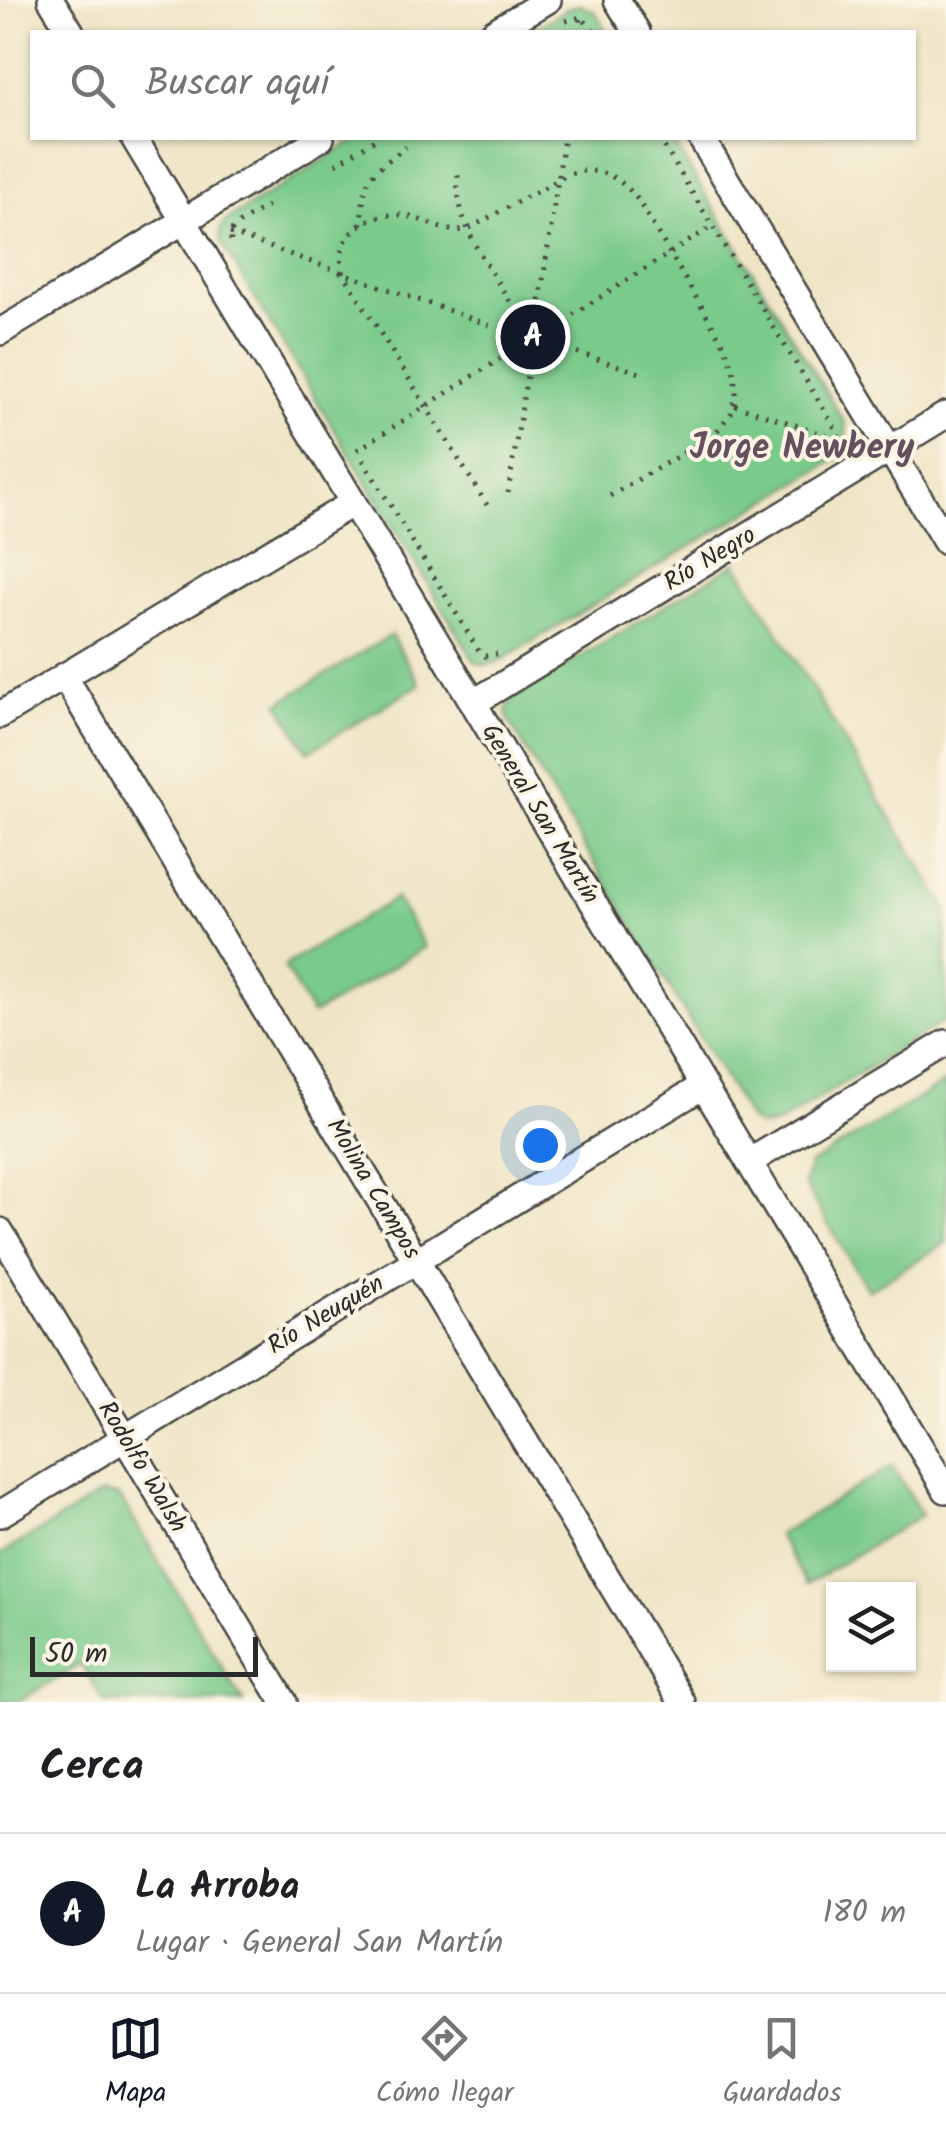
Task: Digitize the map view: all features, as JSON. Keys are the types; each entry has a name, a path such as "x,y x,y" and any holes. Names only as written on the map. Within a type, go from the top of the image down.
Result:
{"street":[{"path":"52,0 70,30"},
{"path":"497,30 548,0"},
{"path":"618,0 636,30"},
{"name":"General San Martín","path":"135,140 946,1490"},
{"path":"0,332 318,140"},
{"path":"702,140 946,542"},
{"name":"Río Negro","path":"474,703 946,415"},
{"path":"0,715 353,503"},
{"name":"Molina Campos","path":"64,676 682,1702"},
{"path":"749,1162 946,1043"},
{"name":"Río Neuquén","path":"0,1514 703,1086"},
{"name":"Rodolfo Walsh","path":"0,1231 284,1702"}],"path":[{"path":"566,21 581,17"},
{"path":"579,30 581,17"},
{"path":"581,17 593,30"},
{"path":"332,166 375,140"},
{"path":"540,302 564,140"},
{"path":"660,140 839,439"},
{"path":"361,225 368,177 406,147"},
{"path":"487,506 344,274 342,249 349,235 361,225 394,215 412,217 450,232 468,230 558,179 583,170 620,180 638,200 728,354 736,383 734,404 727,420 714,434 608,498"},
{"path":"458,175 458,206 512,305"},
{"path":"231,243 230,234 235,226 286,195"},
{"path":"564,320 713,226"},
{"path":"230,234 495,328"},
{"path":"567,349 643,374"},
{"path":"498,653 485,656 479,651 357,450 500,359"},
{"path":"508,493 527,375"},
{"path":"734,404 839,439"},
{"path":"831,454 839,439"}],"green space":[{"path":"580,5 595,12 606,30 532,30"},
{"path":"356,140 672,140 845,423 847,447 836,459 498,662 475,662 221,242 220,230 227,220"},
{"path":"736,563 946,908 946,1020 782,1121 764,1126 748,1117 508,720 506,710 513,698"},
{"path":"391,635 420,684 308,752 279,703"},
{"path":"396,898 425,947 312,1015 284,966"},
{"path":"946,1082 946,1243 868,1290 804,1184 810,1164"},
{"path":"892,1466 922,1515 807,1584 778,1535"},
{"path":"102,1493 120,1497 243,1702 104,1702 81,1664 17,1702 0,1702 0,1555"}],"place":[{"name":"La Arroba","path":"533,337"}],"district":[{"name":"Jorge Newbery","path":"802,449"}]}
